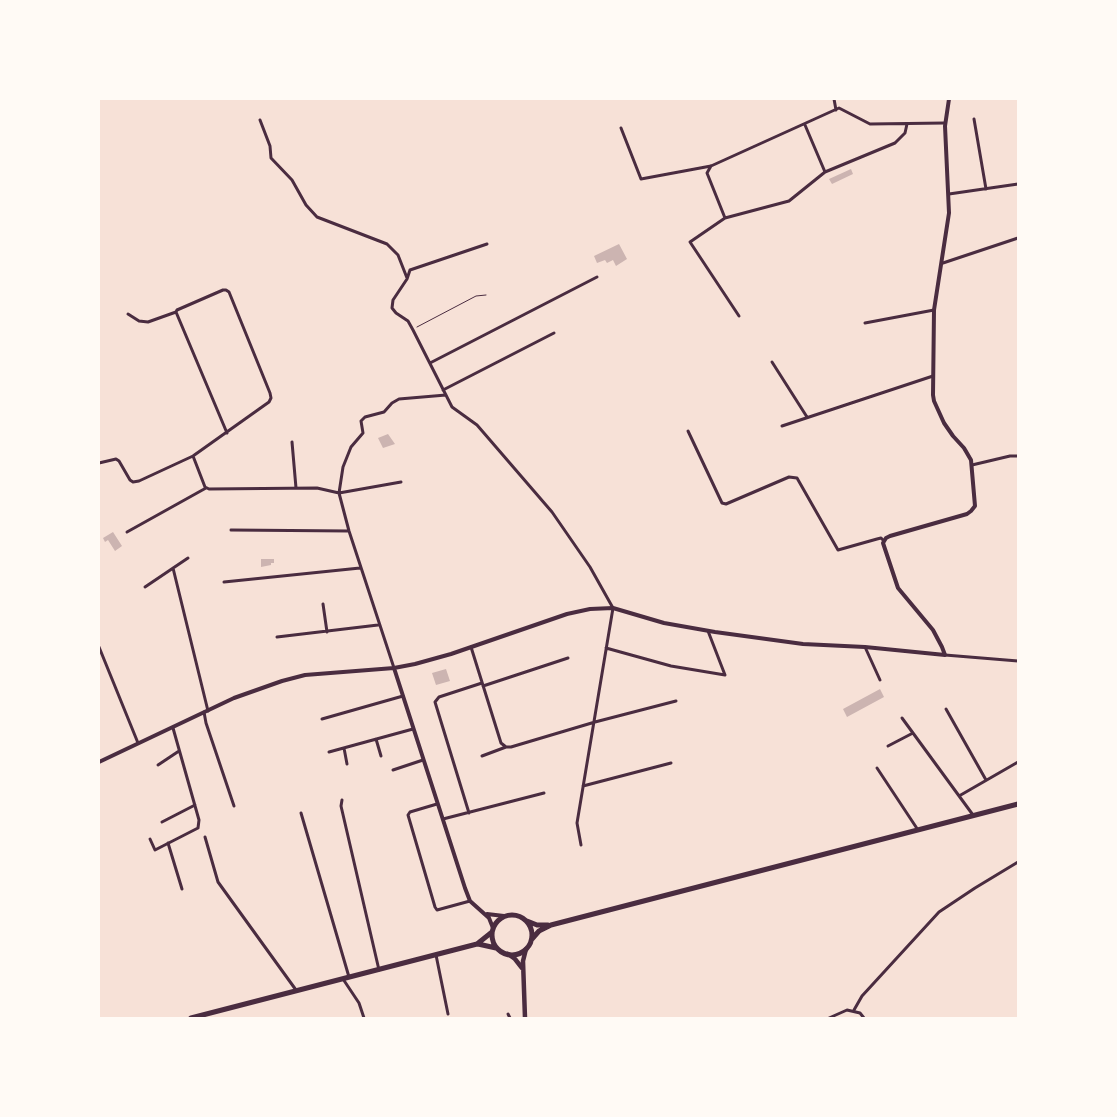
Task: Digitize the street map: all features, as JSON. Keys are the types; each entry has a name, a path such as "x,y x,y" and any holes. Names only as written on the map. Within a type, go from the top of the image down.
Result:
{"main road":[{"path":"525,1018 523,959 526,949 539,930 551,925 1018,804"},
{"path":"477,944 493,930 504,916 515,915 537,925 551,925"},
{"path":"527,921 532,931 532,939"},
{"path":"493,930 493,941 498,948"},
{"path":"193,1018 477,944 498,948 515,959 524,972"},
{"path":"508,954 519,953 526,949"}],"street":[{"path":"834,99 836,110"},
{"path":"688,431 722,503 726,504 789,477 797,478 838,550 881,538 884,540 890,536 971,511 975,502 972,465 964,448 950,432 936,409 934,401 934,310 949,217 945,123 949,99"},
{"path":"621,128 640,179 711,166 839,108 870,124 945,123"},
{"path":"974,119 986,189"},
{"path":"260,120 270,146 271,158 292,180 306,205 317,217 387,244 398,255 407,279"},
{"path":"806,124 825,172"},
{"path":"738,316 690,242 725,218 789,201 825,172 895,143 905,133 907,124"},
{"path":"711,166 708,173 725,218"},
{"path":"949,194 1018,184"},
{"path":"943,262 1018,238"},
{"path":"487,244 410,270 407,279 393,300 392,308 408,321 452,407 477,425 552,512 590,567 613,608 577,823 581,845"},
{"path":"430,363 598,277"},
{"path":"99,463 116,459 130,480 133,482 139,481 193,456 269,402 270,393 229,292 223,290 176,312 148,322 140,321 128,314"},
{"path":"866,323 934,310"},
{"path":"176,312 227,433"},
{"path":"443,390 554,333"},
{"path":"772,362 807,417"},
{"path":"782,426 934,376"},
{"path":"446,395 399,399 392,403 384,412 362,418 363,433 351,447 343,467 339,493 348,531 378,626 394,668 470,901 485,913 492,922 493,930"},
{"path":"292,442 296,488"},
{"path":"193,456 206,488"},
{"path":"972,465 1010,456 1018,456"},
{"path":"127,532 206,488 317,488 339,493 401,482"},
{"path":"231,530 348,531"},
{"path":"884,540 884,546 898,588 933,630 945,655"},
{"path":"145,586 188,558"},
{"path":"173,568 206,712 206,723 234,806"},
{"path":"224,582 360,568"},
{"path":"323,604 327,632"},
{"path":"99,762 234,698 282,681 305,675 394,668 443,656 577,612 613,608 664,622 708,631 803,644 865,647 1018,661"},
{"path":"277,638 378,626"},
{"path":"606,648 671,666 725,675 708,631"},
{"path":"99,647 138,744"},
{"path":"471,647 501,743 506,747"},
{"path":"865,647 880,680"},
{"path":"469,813 435,702 439,697 568,658"},
{"path":"322,718 403,696"},
{"path":"482,756 506,747 676,701"},
{"path":"946,709 986,780"},
{"path":"902,718 973,815"},
{"path":"150,839 155,850 198,828 199,820 173,728"},
{"path":"329,752 413,729"},
{"path":"888,746 913,733"},
{"path":"376,739 381,756"},
{"path":"344,748 347,764"},
{"path":"158,765 180,751"},
{"path":"393,770 423,760"},
{"path":"959,796 1018,762"},
{"path":"583,786 671,763"},
{"path":"877,768 918,830"},
{"path":"442,819 544,793"},
{"path":"342,800 340,806 379,970"},
{"path":"437,804 410,812 408,815 434,907 437,910 470,901"},
{"path":"162,822 194,805"},
{"path":"301,813 349,977"},
{"path":"204,837 218,882 296,991"},
{"path":"168,843 182,889"},
{"path":"854,1010 862,996 939,912 1018,862"},
{"path":"485,913 504,916"},
{"path":"436,955 448,1014"},
{"path":"343,979 360,1003 364,1018"},
{"path":"829,1018 847,1010 854,1010 864,1018"}],"path":[{"path":"413,330 427,320 476,296 486,295"}],"building":[{"path":"851,169 853,174 832,184 829,179"},
{"path":"619,244 627,259 616,266 613,260 607,263 605,260 597,263 594,256"},
{"path":"388,434 395,444 383,448 378,438"},
{"path":"113,532 122,546 115,551 108,540 105,542 103,538"},
{"path":"261,559 274,559 274,563 261,567"},
{"path":"446,669 450,681 436,685 432,673"},
{"path":"880,689 884,697 847,717 843,709"}]}
